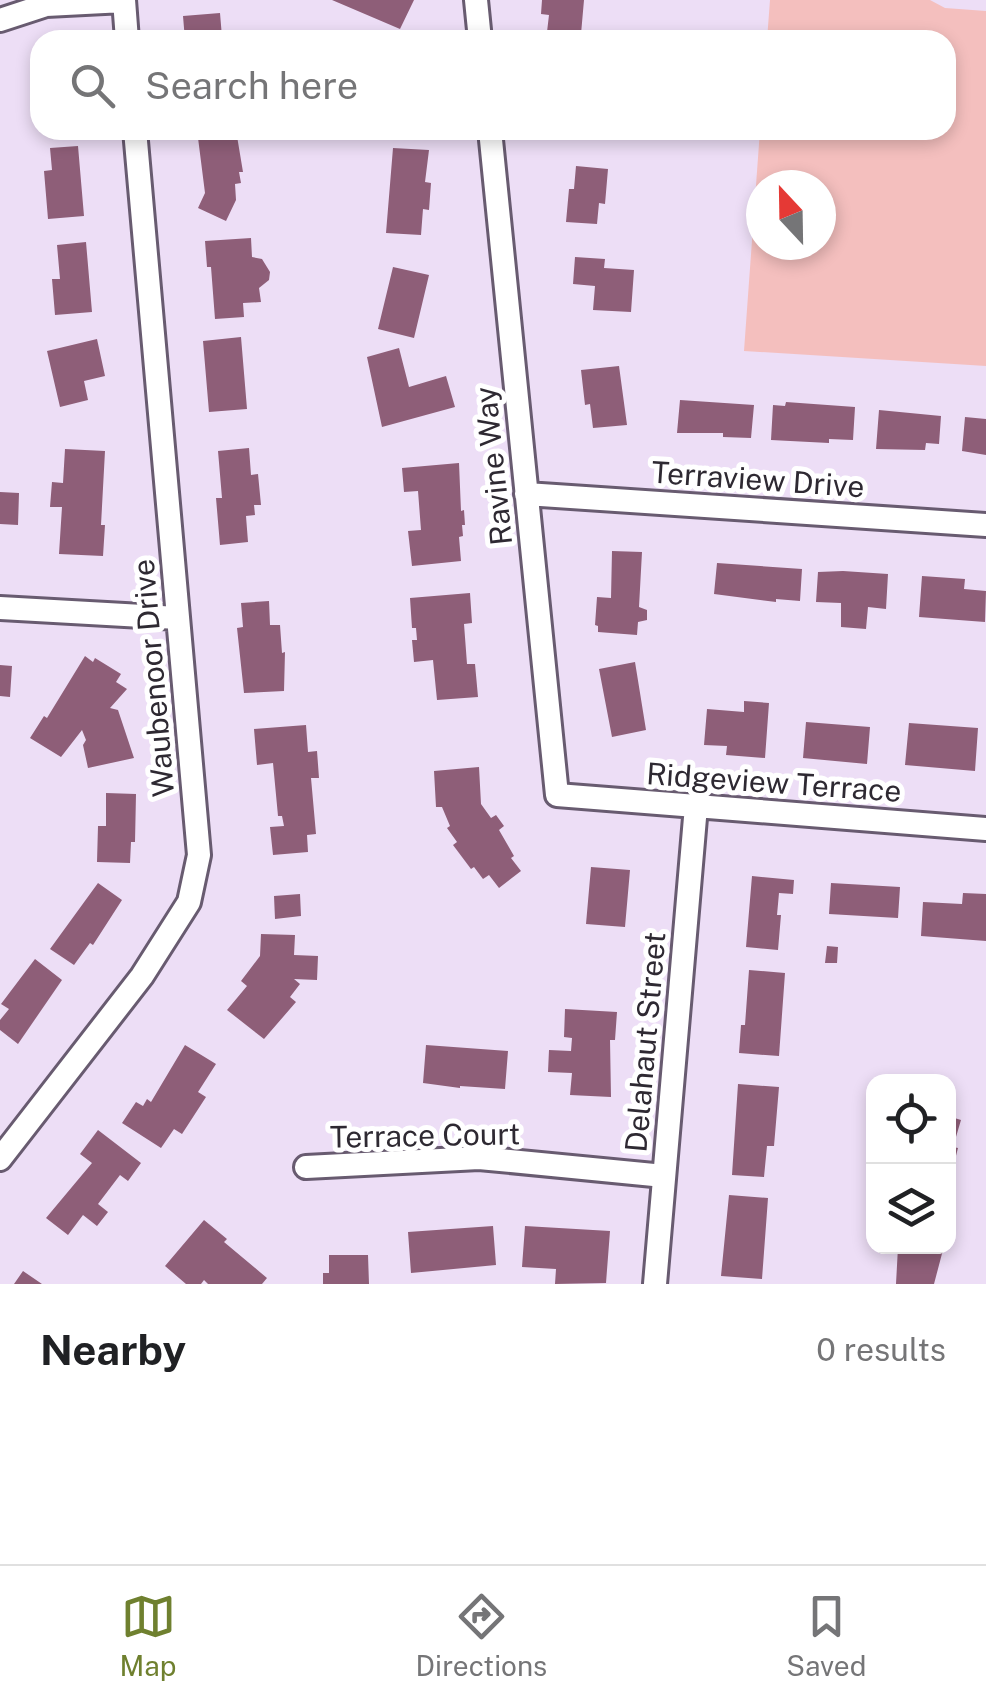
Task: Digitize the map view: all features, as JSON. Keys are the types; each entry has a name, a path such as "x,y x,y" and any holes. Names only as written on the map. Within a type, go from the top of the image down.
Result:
{"street":[{"path":"0,20 46,4 124,0 126,30"},
{"path":"476,0 479,30"},
{"name":"Waubenoor Drive","path":"0,1159 142,976 188,902 200,855 136,140"},
{"name":"Ravine Way","path":"491,140 557,795"},
{"name":"Terraview Drive","path":"526,494 986,525"},
{"path":"0,608 178,618"},
{"name":"Ridgeview Terrace","path":"557,795 986,828"},
{"name":"Delahaut Street","path":"654,1284 696,806"},
{"name":"Terrace Court","path":"306,1167 479,1158 664,1176"}],"shaded area":[{"path":"770,0 930,0 945,8 986,11 986,366 744,351 751,260 836,260 836,170 757,170 759,140 956,140 956,30 768,30"}],"building":[{"path":"332,0 414,0 400,29"},
{"path":"542,0 584,0 581,30 547,30 549,15 541,14"},
{"path":"220,13 221,30 184,30 183,16"},
{"path":"198,140 238,140 243,172 239,172 241,183 235,184 236,200 226,221 198,208 205,193"},
{"path":"78,146 84,216 48,219 44,171 52,170 50,148"},
{"path":"393,148 429,150 425,182 431,183 429,210 423,209 421,235 386,233"},
{"path":"576,166 608,169 605,204 599,203 597,224 566,222"},
{"path":"251,238 252,257 262,259 270,272 269,280 259,288 261,302 243,303 244,317 215,319 205,241"},
{"path":"86,242 92,312 55,315 52,279 60,279 57,245"},
{"path":"575,257 605,259 604,268 634,270 631,312 593,310 595,286 573,284"},
{"path":"393,267 429,275 414,338 378,329"},
{"path":"241,337 247,409 209,412 203,341"},
{"path":"97,339 105,376 84,381 88,400 60,407 47,351"},
{"path":"399,348 409,387 446,376 455,407 382,427 367,357"},
{"path":"619,366 627,425 593,428 590,404 585,405 581,370"},
{"path":"680,400 754,405 751,438 723,437 723,433 677,433"},
{"path":"786,402 855,407 853,440 771,440 773,405 785,406"},
{"path":"879,410 941,416 939,444 926,443 925,450 876,449"},
{"path":"965,417 986,419 986,455 962,451"},
{"path":"249,448 251,475 258,474 261,505 254,505 255,515 246,516 248,542 220,545 218,451"},
{"path":"65,449 105,451 103,556 59,554 62,507 50,507 52,482 63,483"},
{"path":"459,463 465,525 463,536 459,537 461,561 412,566 408,531 421,530 418,491 404,492 402,468"},
{"path":"0,492 19,493 18,525 0,524"},
{"path":"612,551 642,552 639,607 647,610 647,620 638,622 637,635 598,632 595,625 597,597 611,598"},
{"path":"717,563 802,569 800,601 714,594"},
{"path":"818,572 888,574 886,609 868,607 866,629 841,627 841,603 816,602"},
{"path":"922,576 965,579 964,589 986,591 985,622 919,617"},
{"path":"470,593 472,623 464,624 467,664 475,664 478,697 437,700 433,660 414,662 412,640 417,640 410,598"},
{"path":"269,601 270,625 280,625 282,653 285,652 284,691 244,693 237,628 243,627 241,603"},
{"path":"85,656 121,674 116,682 127,689 110,708 118,710 134,758 88,768 82,730 61,757 30,738"},
{"path":"635,662 646,730 612,737 599,669"},
{"path":"0,665 12,666 10,697 0,696"},
{"path":"744,701 769,703 765,758 726,755 727,746 704,745 707,709 744,712"},
{"path":"806,722 870,727 867,764 803,758"},
{"path":"909,723 978,728 975,771 905,765"},
{"path":"306,725 308,752 317,751 319,778 311,778 316,834 307,835 308,852 273,855 270,827 284,826 282,816 278,816 273,763 257,765 254,729"},
{"path":"479,767 481,804 491,818 496,815 504,826 499,830 521,871 499,888 489,875 483,879 474,867 471,869 453,845 457,842 447,828 450,826 442,807 436,807 434,771"},
{"path":"106,793 136,794 135,842 131,842 130,863 97,862 98,826 106,826"},
{"path":"591,867 630,870 625,927 586,924"},
{"path":"752,876 794,880 793,894 779,893 778,950 746,947"},
{"path":"98,883 122,900 93,945 90,943 74,965 50,949"},
{"path":"831,883 900,887 898,918 829,914"},
{"path":"963,893 986,894 986,941 921,936 923,902 962,904"},
{"path":"300,894 301,916 275,919 274,896"},
{"path":"261,934 295,935 294,955 318,956 317,980 294,979 300,984 290,997 296,1002 264,1039 227,1010 247,986 241,981 260,956"},
{"path":"827,946 838,947 837,963 825,963"},
{"path":"35,959 62,980 18,1044 0,1030 0,1020 9,1009 1,1004"},
{"path":"749,970 785,973 779,1056 739,1053"},
{"path":"565,1009 617,1012 615,1040 610,1040 611,1097 570,1095 572,1073 548,1072 549,1050 571,1051 572,1038 564,1037"},
{"path":"185,1045 216,1064 198,1092 206,1097 182,1134 174,1129 161,1148 122,1123 136,1102 143,1106 147,1099 151,1102"},
{"path":"426,1045 508,1051 505,1089 423,1083"},
{"path":"738,1084 779,1087 774,1146 767,1146 764,1177 732,1175"},
{"path":"98,1130 141,1163 128,1181 120,1175 98,1204 108,1212 97,1226 83,1215 68,1235 46,1218 92,1163 80,1154"},
{"path":"729,1195 768,1198 762,1279 721,1276"},
{"path":"204,1220 267,1278 262,1284 208,1284 204,1280 201,1284 186,1284 165,1266"},
{"path":"493,1226 496,1265 411,1273 408,1232"},
{"path":"525,1226 610,1231 606,1283 555,1284 556,1269 522,1267"},
{"path":"898,1254 942,1254 934,1284 896,1284"},
{"path":"329,1255 368,1255 369,1284 323,1284 323,1273 329,1273"},
{"path":"23,1271 42,1284 14,1284"}]}
